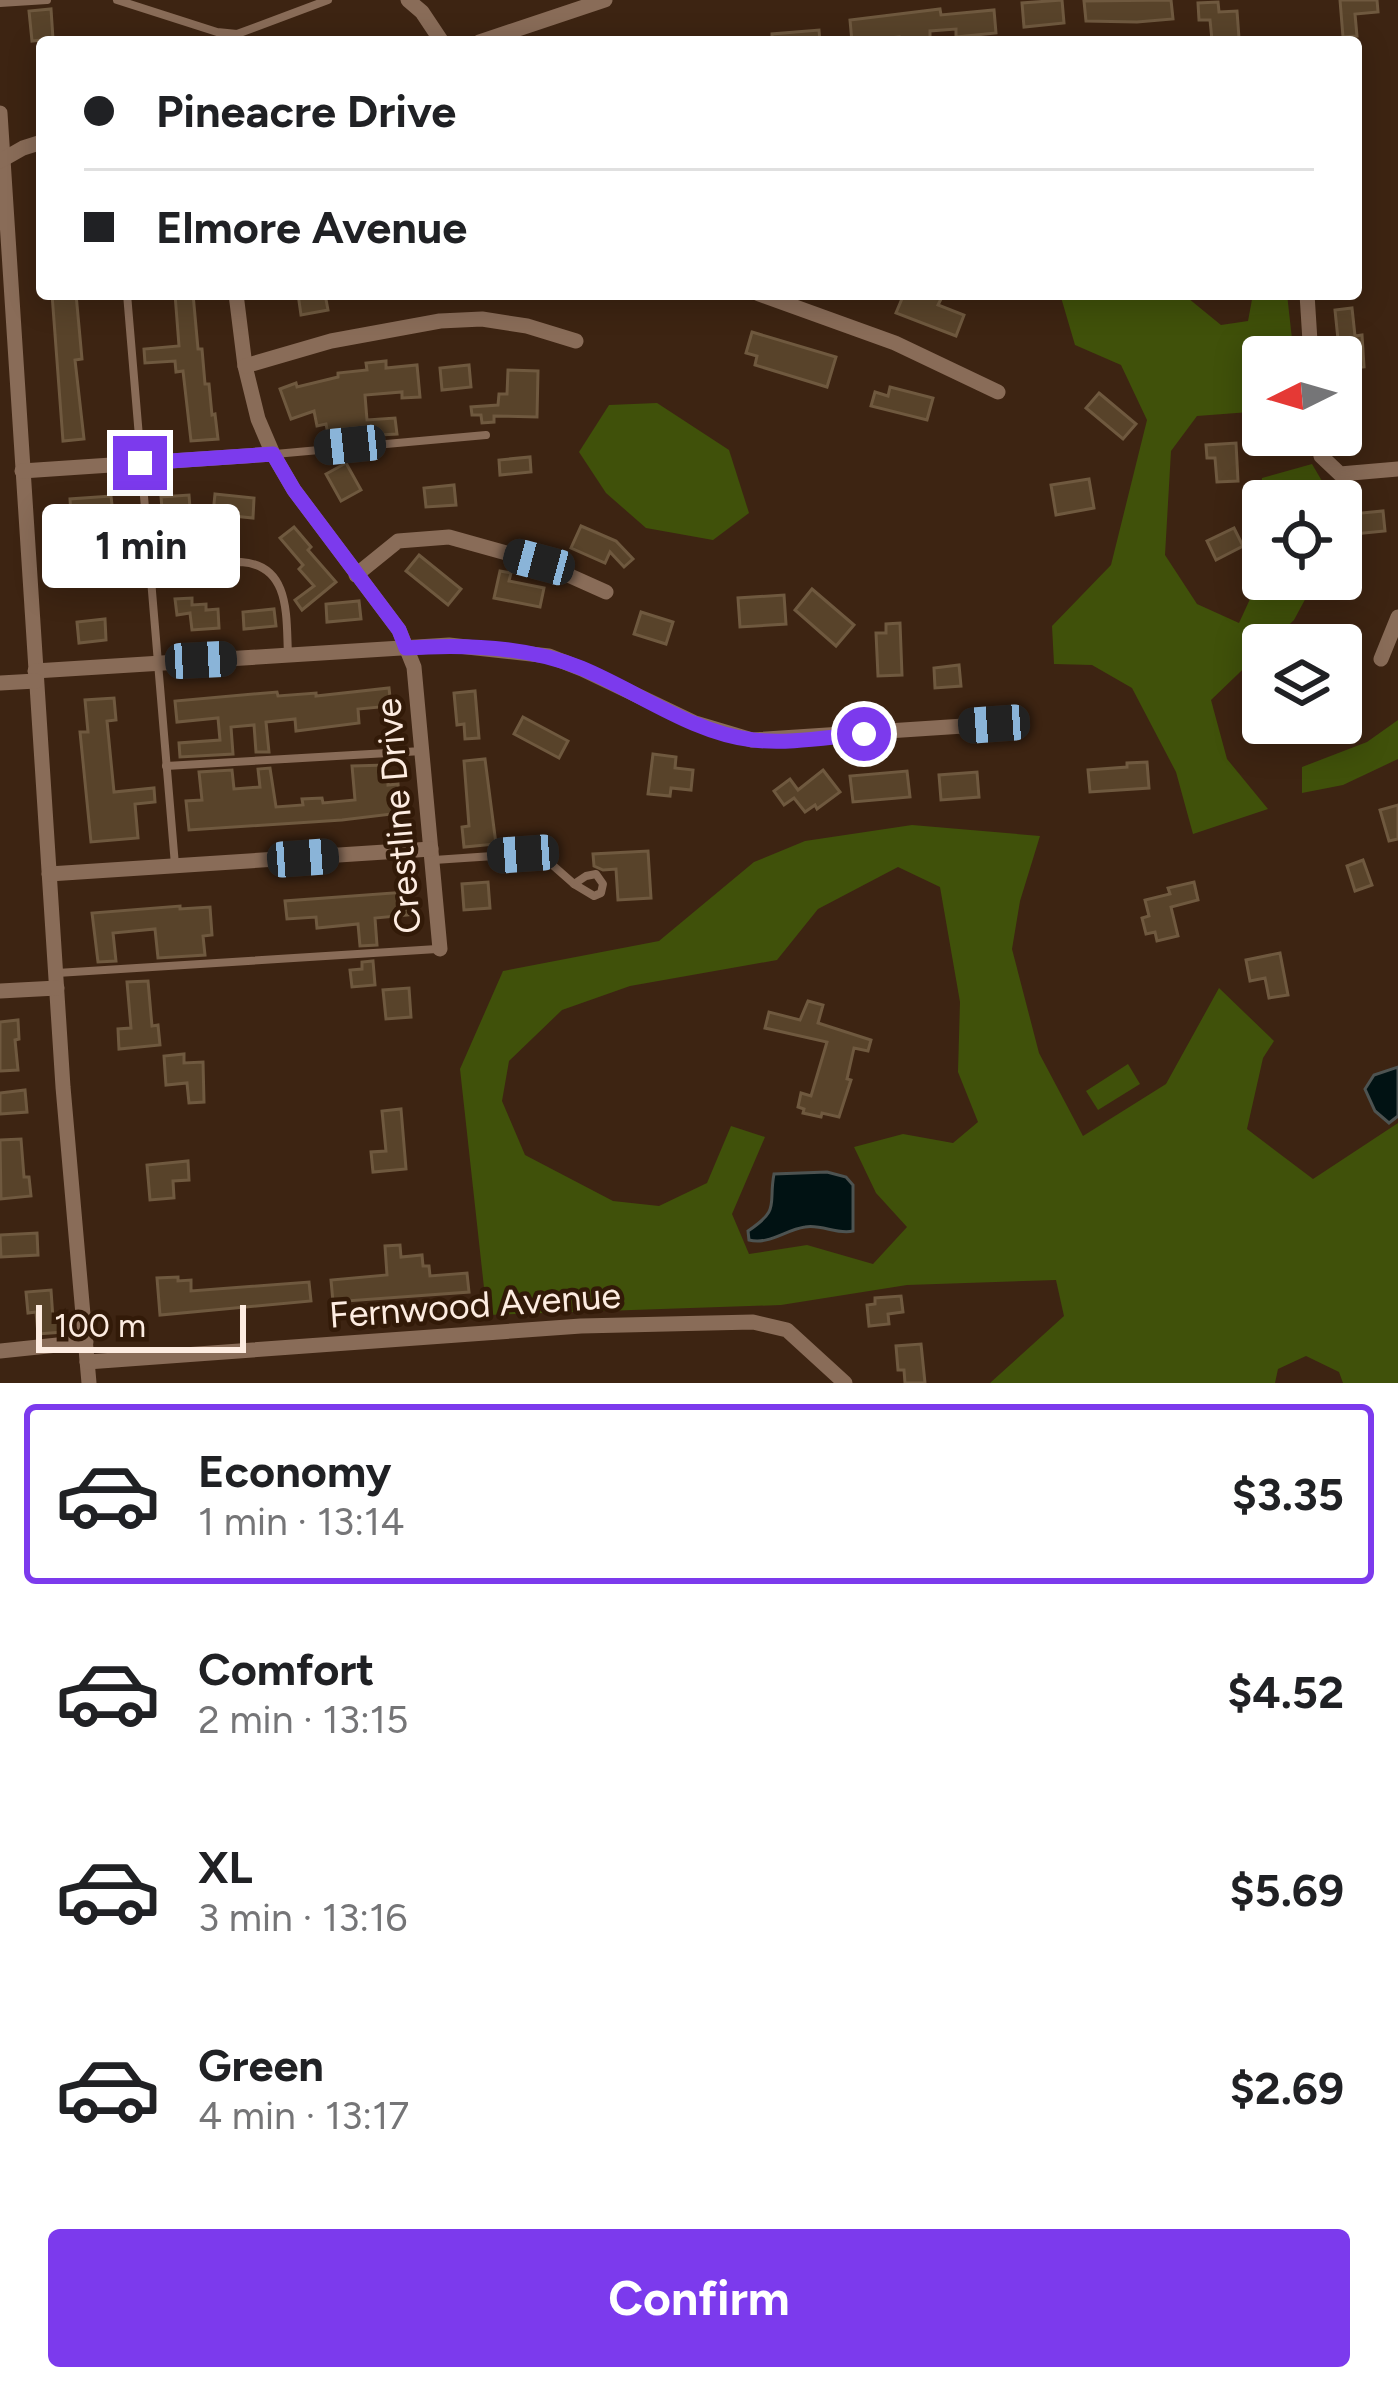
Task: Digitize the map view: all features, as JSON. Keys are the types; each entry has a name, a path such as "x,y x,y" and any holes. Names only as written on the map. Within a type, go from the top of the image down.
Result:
{"street":[{"path":"497,36 605,0"},
{"path":"416,3 438,36"},
{"path":"0,112 56,981 89,1383"},
{"path":"2,160 36,144"},
{"name":"Crestline Drive","path":"237,300 244,366 273,454 294,490 399,630 415,667 440,949"},
{"path":"775,300 895,344 998,392"},
{"path":"1307,300 1310,336"},
{"path":"244,366 332,341 440,321 482,319 575,341"},
{"path":"22,471 273,454"},
{"path":"1322,456 1340,474 1398,469"},
{"path":"356,575 398,541 449,537 539,562 606,592"},
{"path":"1381,659 1398,616"},
{"path":"0,683 157,663 449,645 549,656 695,723 748,739 778,741 994,724"},
{"path":"49,874 432,855"},
{"path":"0,991 56,981"},
{"name":"Fernwood Avenue","path":"87,1362 581,1326 753,1322 787,1330 845,1383"},
{"path":"0,1351 86,1342"}],"lane":[{"path":"0,2 47,0"},
{"path":"117,0 237,34 328,0"},
{"path":"128,300 175,866"},
{"path":"273,454 486,435"},
{"path":"149,568 241,562 264,568 281,587 286,603 288,655"},
{"path":"166,766 422,751"},
{"path":"432,855 523,854 549,862 574,884"},
{"path":"56,981 440,949"}],"green space":[{"path":"1062,300 1190,300 1221,325 1248,321 1252,300 1288,300 1292,336 1242,336 1242,413 1197,416 1171,451 1165,555 1197,604 1239,623 1250,600 1305,600 1290,624 1242,624 1242,670 1211,700 1227,759 1268,809 1193,834 1176,772 1132,688 1092,665 1054,664 1052,626 1111,565 1147,420 1121,365 1075,345"},
{"path":"657,403 729,450 749,513 713,540 646,528 606,493 579,452 609,405"},
{"path":"1312,464 1321,480 1262,480 1262,478"},
{"path":"1398,720 1398,759 1343,785 1302,793 1302,767 1367,742"},
{"path":"912,825 1040,836 1020,901 1012,949 1039,1053 1083,1136 1166,1084 1219,988 1274,1041 1263,1058 1247,1129 1313,1179 1398,1123 1398,1383 1343,1383 1339,1372 1306,1356 1278,1369 1275,1383 990,1383 1064,1316 1056,1280 907,1285 781,1305 487,1315 460,1069 503,971 659,941 754,862 805,841","holes":["898,867 940,887 960,1002 958,1072 978,1122 953,1143 903,1134 854,1147 876,1193 907,1227 873,1264 807,1245 749,1254 732,1214 765,1137 731,1126 707,1183 659,1206 613,1201 525,1155 502,1101 509,1061 562,1010 630,986 777,960 818,909"]},
{"path":"1128,1064 1140,1084 1098,1110 1086,1091"}],"shaded area":[{"path":"1398,1067 1398,1116 1389,1123 1375,1111 1365,1089 1374,1075"},
{"path":"827,1172 846,1177 853,1185 853,1231 805,1227 749,1240 748,1231 771,1206 774,1174"}],"building":[{"path":"1062,0 1064,23 1024,27 1022,3"},
{"path":"1171,0 1173,19 1086,21 1084,1"},
{"path":"1340,0 1377,0 1378,12 1355,14 1357,36 1343,36"},
{"path":"1218,2 1219,12 1237,11 1239,36 1212,36 1210,20 1199,20 1198,3"},
{"path":"51,9 53,36 36,36 32,41 29,11"},
{"path":"940,9 941,15 994,10 996,33 956,36 956,29 930,31 930,36 851,36 850,20"},
{"path":"819,30 820,36 772,36"},
{"path":"52,300 77,300 82,359 75,360 84,439 63,441"},
{"path":"175,300 194,300 198,349 202,349 218,439 191,441 183,371 176,372 175,361 145,363 144,349 179,346"},
{"path":"299,300 326,300 328,310 301,315"},
{"path":"901,300 940,300 938,305 964,315 956,336 896,313"},
{"path":"1352,308 1355,336 1338,336 1335,310"},
{"path":"752,332 836,357 827,387 755,365 757,356 746,353"},
{"path":"386,361 386,368 417,365 420,397 402,398 402,392 365,395 367,420 395,418 397,434 360,436 359,432 329,439 326,424 317,426 314,411 291,419 280,389 367,370 366,363"},
{"path":"469,365 471,387 442,390 440,368"},
{"path":"508,370 538,371 537,417 494,416 494,422 482,423 481,415 472,415 471,407 498,405 499,394 507,394"},
{"path":"890,387 933,398 927,420 871,406 875,392 888,396"},
{"path":"1099,393 1136,424 1123,439 1086,408"},
{"path":"1236,443 1238,481 1217,482 1215,458 1207,458 1206,445"},
{"path":"530,457 531,472 500,475 499,460"},
{"path":"346,463 361,490 341,501 326,474"},
{"path":"1089,479 1094,508 1056,515 1051,485"},
{"path":"454,485 456,505 426,507 424,488"},
{"path":"215,494 254,498 253,518 213,514"},
{"path":"189,495 190,508 181,509 182,519 163,520 161,497"},
{"path":"111,496 113,514 97,516 101,555 115,554 116,566 93,568 94,580 75,582 70,499"},
{"path":"1383,511 1385,531 1362,533 1362,513"},
{"path":"581,526 616,541 633,559 624,567 610,552 605,563 571,548"},
{"path":"294,527 336,582 302,610 295,600 314,586 280,538"},
{"path":"1234,528 1242,547 1216,560 1207,541"},
{"path":"419,555 461,589 448,605 406,571"},
{"path":"500,571 511,573 509,581 544,588 540,607 494,598"},
{"path":"812,589 854,625 836,646 795,610"},
{"path":"784,595 786,624 740,627 738,598"},
{"path":"192,598 192,605 218,609 219,628 192,630 190,613 177,615 175,599"},
{"path":"359,601 361,619 327,622 326,604"},
{"path":"274,609 276,626 244,629 243,612"},
{"path":"641,612 673,622 666,644 634,634"},
{"path":"105,619 106,640 79,643 77,622"},
{"path":"900,623 902,675 878,676 876,633 886,633 886,624"},
{"path":"959,665 961,686 935,688 934,668"},
{"path":"389,688 391,706 358,709 359,723 296,731 295,719 266,722 269,752 256,752 254,725 231,727 233,754 180,757 179,743 220,740 218,718 177,722 175,701"},
{"path":"475,691 479,738 465,739 464,724 457,725 454,693"},
{"path":"114,698 116,720 107,721 114,792 154,788 155,802 135,804 138,838 91,842 80,732 88,732 85,700"},
{"path":"523,717 568,741 559,758 514,734"},
{"path":"653,754 676,757 675,768 693,770 691,790 671,788 670,796 648,794"},
{"path":"485,759 496,844 464,847 462,827 469,826 464,761"},
{"path":"1147,762 1149,788 1090,792 1088,770"},
{"path":"387,765 388,785 398,784 400,813 189,830 186,801 202,800 199,772 232,770 234,789 260,787 258,769 270,768 276,807 303,805 302,799 322,798 323,803 355,800 352,766"},
{"path":"823,770 840,792 817,809 815,805 805,812 794,798 784,805 774,791 790,779 798,790"},
{"path":"907,771 910,797 853,802 850,776"},
{"path":"977,772 979,797 941,800 939,775"},
{"path":"1398,805 1398,839 1389,841 1380,810"},
{"path":"648,851 651,898 618,900 616,869 594,866 593,854"},
{"path":"1363,860 1372,885 1355,891 1347,866"},
{"path":"488,882 490,908 464,910 462,884"},
{"path":"1194,882 1198,900 1171,907 1178,936 1157,941 1155,932 1146,934 1145,900"},
{"path":"406,892 408,915 375,918 377,945 360,946 358,924 317,928 316,917 287,919 285,901"},
{"path":"210,907 212,935 203,936 205,955 158,958 155,929 113,933 116,961 98,962 92,913"},
{"path":"1280,953 1288,995 1269,998 1265,978 1250,981 1246,960"},
{"path":"373,961 375,985 352,987 350,970"},
{"path":"148,981 152,1026 158,1025 160,1045 119,1049 118,1029 131,1028 127,982"},
{"path":"409,988 411,1017 386,1019 383,990"},
{"path":"808,1001 823,1005 818,1023 871,1040 868,1051 854,1048 847,1079 851,1080 839,1117 803,1113 798,1107 801,1093 811,1096 827,1042 765,1028 769,1012 800,1020"},
{"path":"18,1020 18,1070 0,1071 0,1022"},
{"path":"184,1054 184,1063 203,1062 204,1102 189,1103 187,1083 166,1085 164,1056"},
{"path":"25,1090 27,1112 0,1114 0,1093"},
{"path":"401,1109 406,1169 373,1172 371,1152 386,1151 382,1111"},
{"path":"21,1139 24,1177 29,1177 31,1196 1,1199 0,1140"},
{"path":"188,1161 189,1180 173,1181 174,1198 150,1200 147,1165"},
{"path":"37,1233 38,1255 1,1257 0,1235"},
{"path":"400,1245 401,1257 422,1255 430,1276 467,1273 469,1292 333,1302 331,1280 387,1275 385,1246"},
{"path":"178,1277 178,1281 191,1280 191,1291 309,1282 311,1301 160,1315 157,1278"},
{"path":"51,1290 53,1319 62,1318 63,1332 38,1334 36,1312 28,1313 26,1292"},
{"path":"901,1296 903,1312 888,1314 889,1324 869,1326 867,1305 875,1304 875,1298"},
{"path":"921,1344 925,1383 905,1383 904,1370 898,1370 896,1346"}],"route":[{"path":"140,463 273,454 294,490 399,630 406,648 449,645 549,656 695,723 752,740 864,734"}]}
